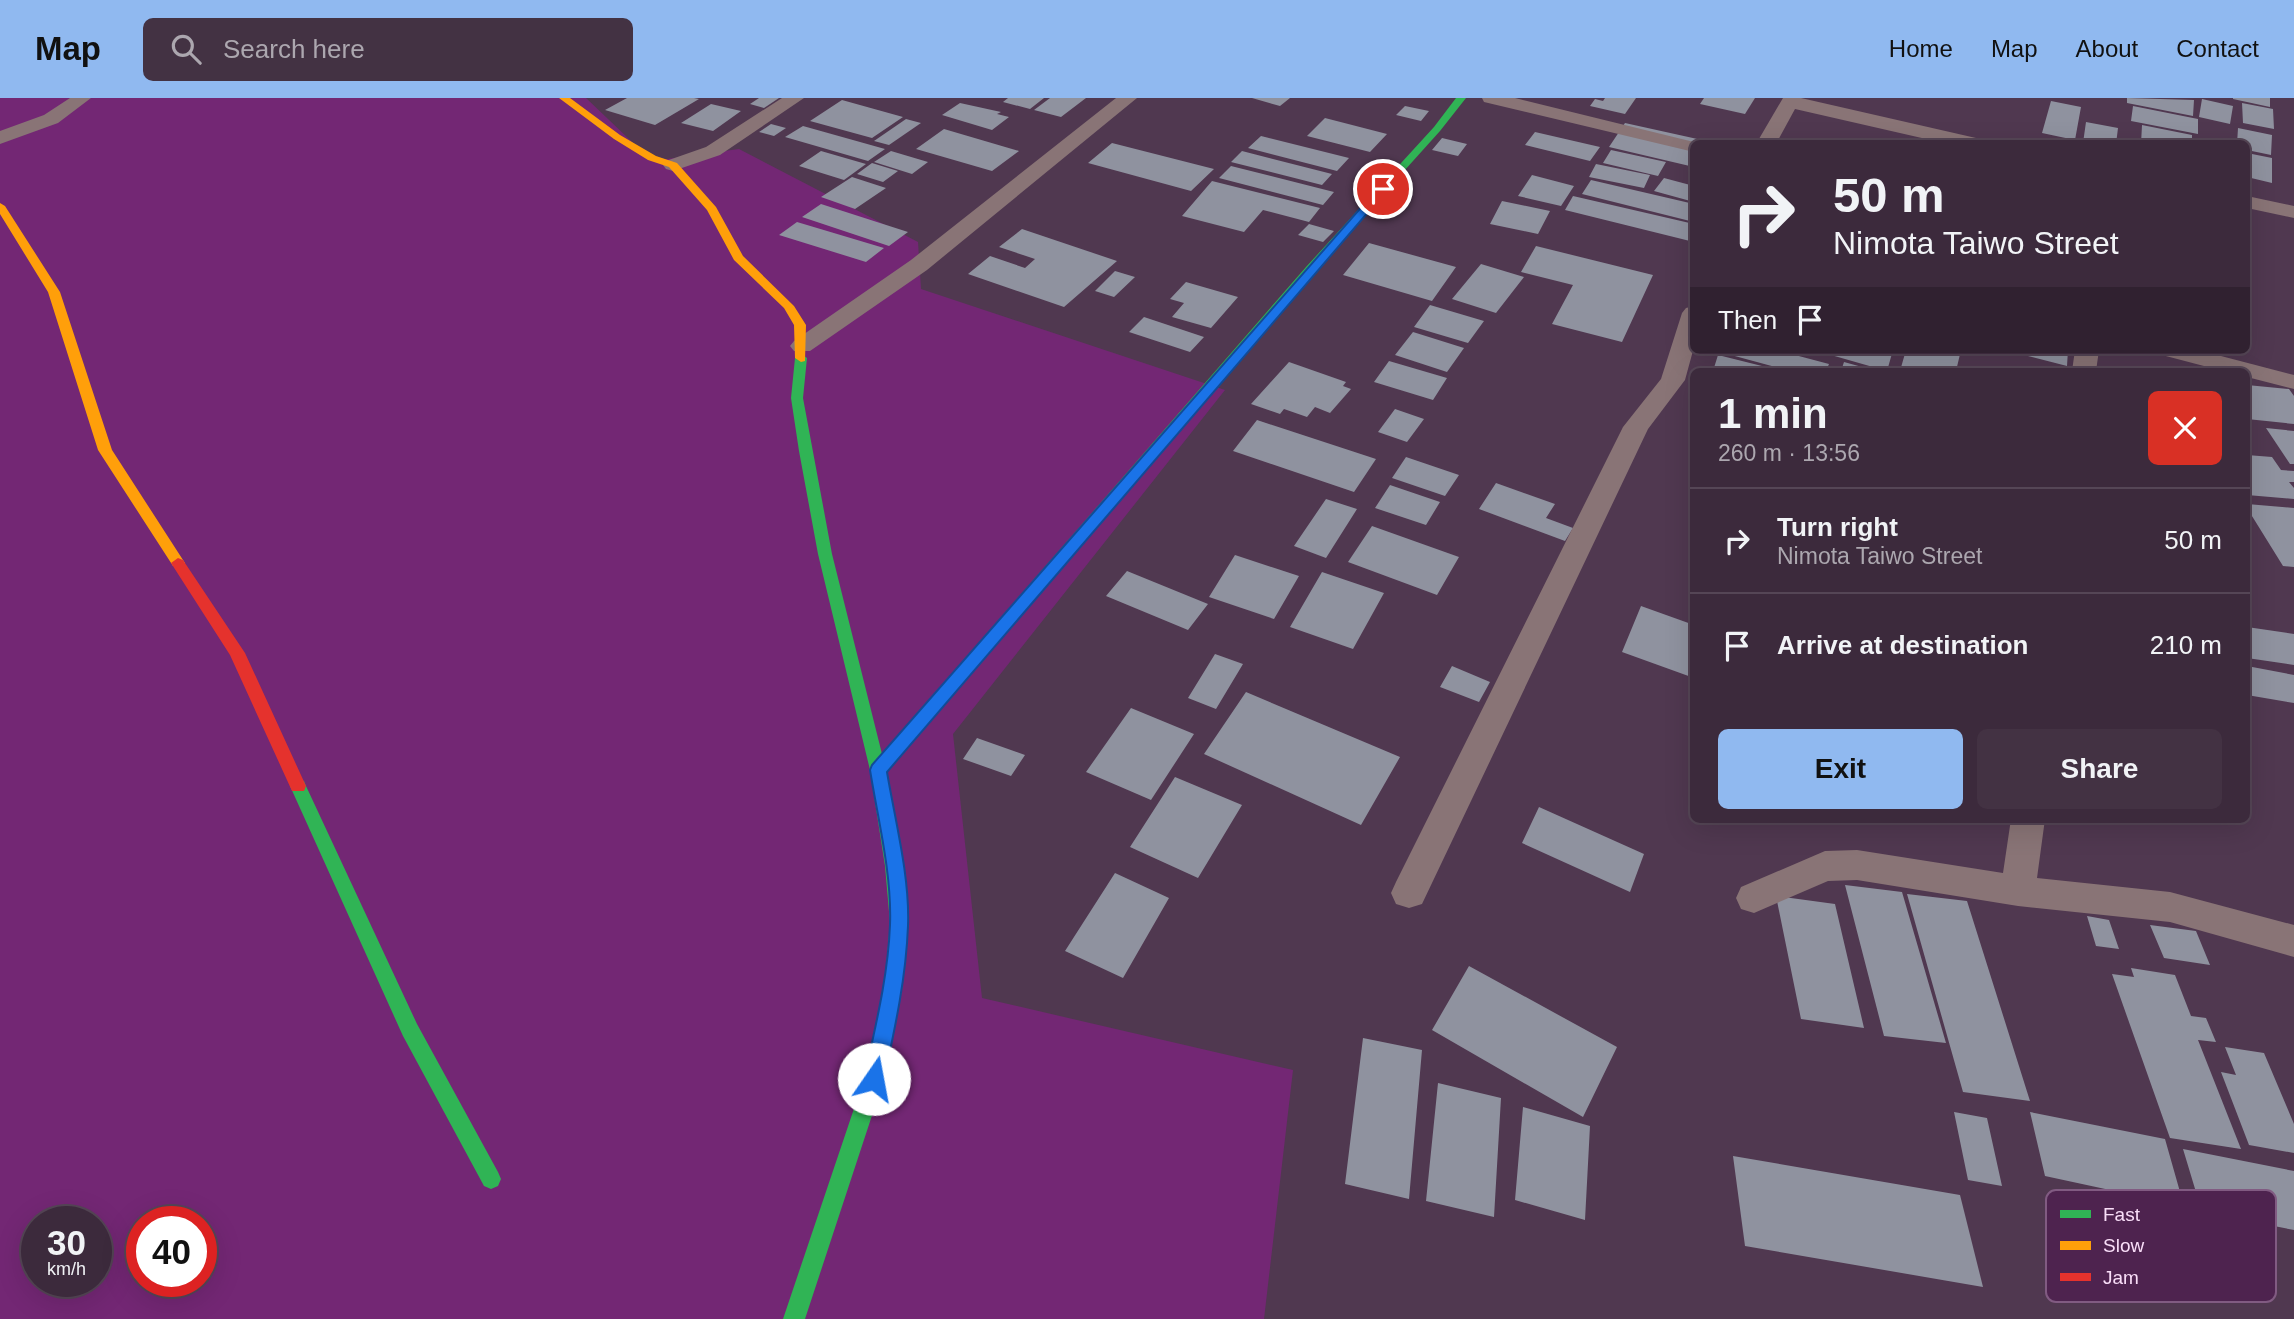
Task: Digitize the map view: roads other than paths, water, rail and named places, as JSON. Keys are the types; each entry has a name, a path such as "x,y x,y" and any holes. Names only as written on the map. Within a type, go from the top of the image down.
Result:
{"street":[{"path":"0,138 51,119 82,98"},
{"path":"564,98 617,137 652,158 673,164 712,209 738,258 788,306 800,325 802,346 797,398 825,554 878,770 894,866 900,923 893,990 874,1079 794,1319"},
{"path":"673,164 713,151 795,98"},
{"path":"802,346 919,265 1128,98"},
{"path":"878,770 1310,269 1437,129 1461,98"},
{"path":"1491,98 1690,145"},
{"path":"1768,140 1791,100 1959,140"},
{"path":"2250,203 2294,212"},
{"path":"0,206 54,292 105,450 237,653 410,1030 491,1178"},
{"path":"1409,893 1636,427 1673,380 1690,323"},
{"path":"2186,354 2240,368"},
{"path":"2250,371 2294,382"},
{"path":"2018,891 2027,823"},
{"path":"1754,898 1825,866 1857,864 2018,891 2170,907 2294,941"}]}
